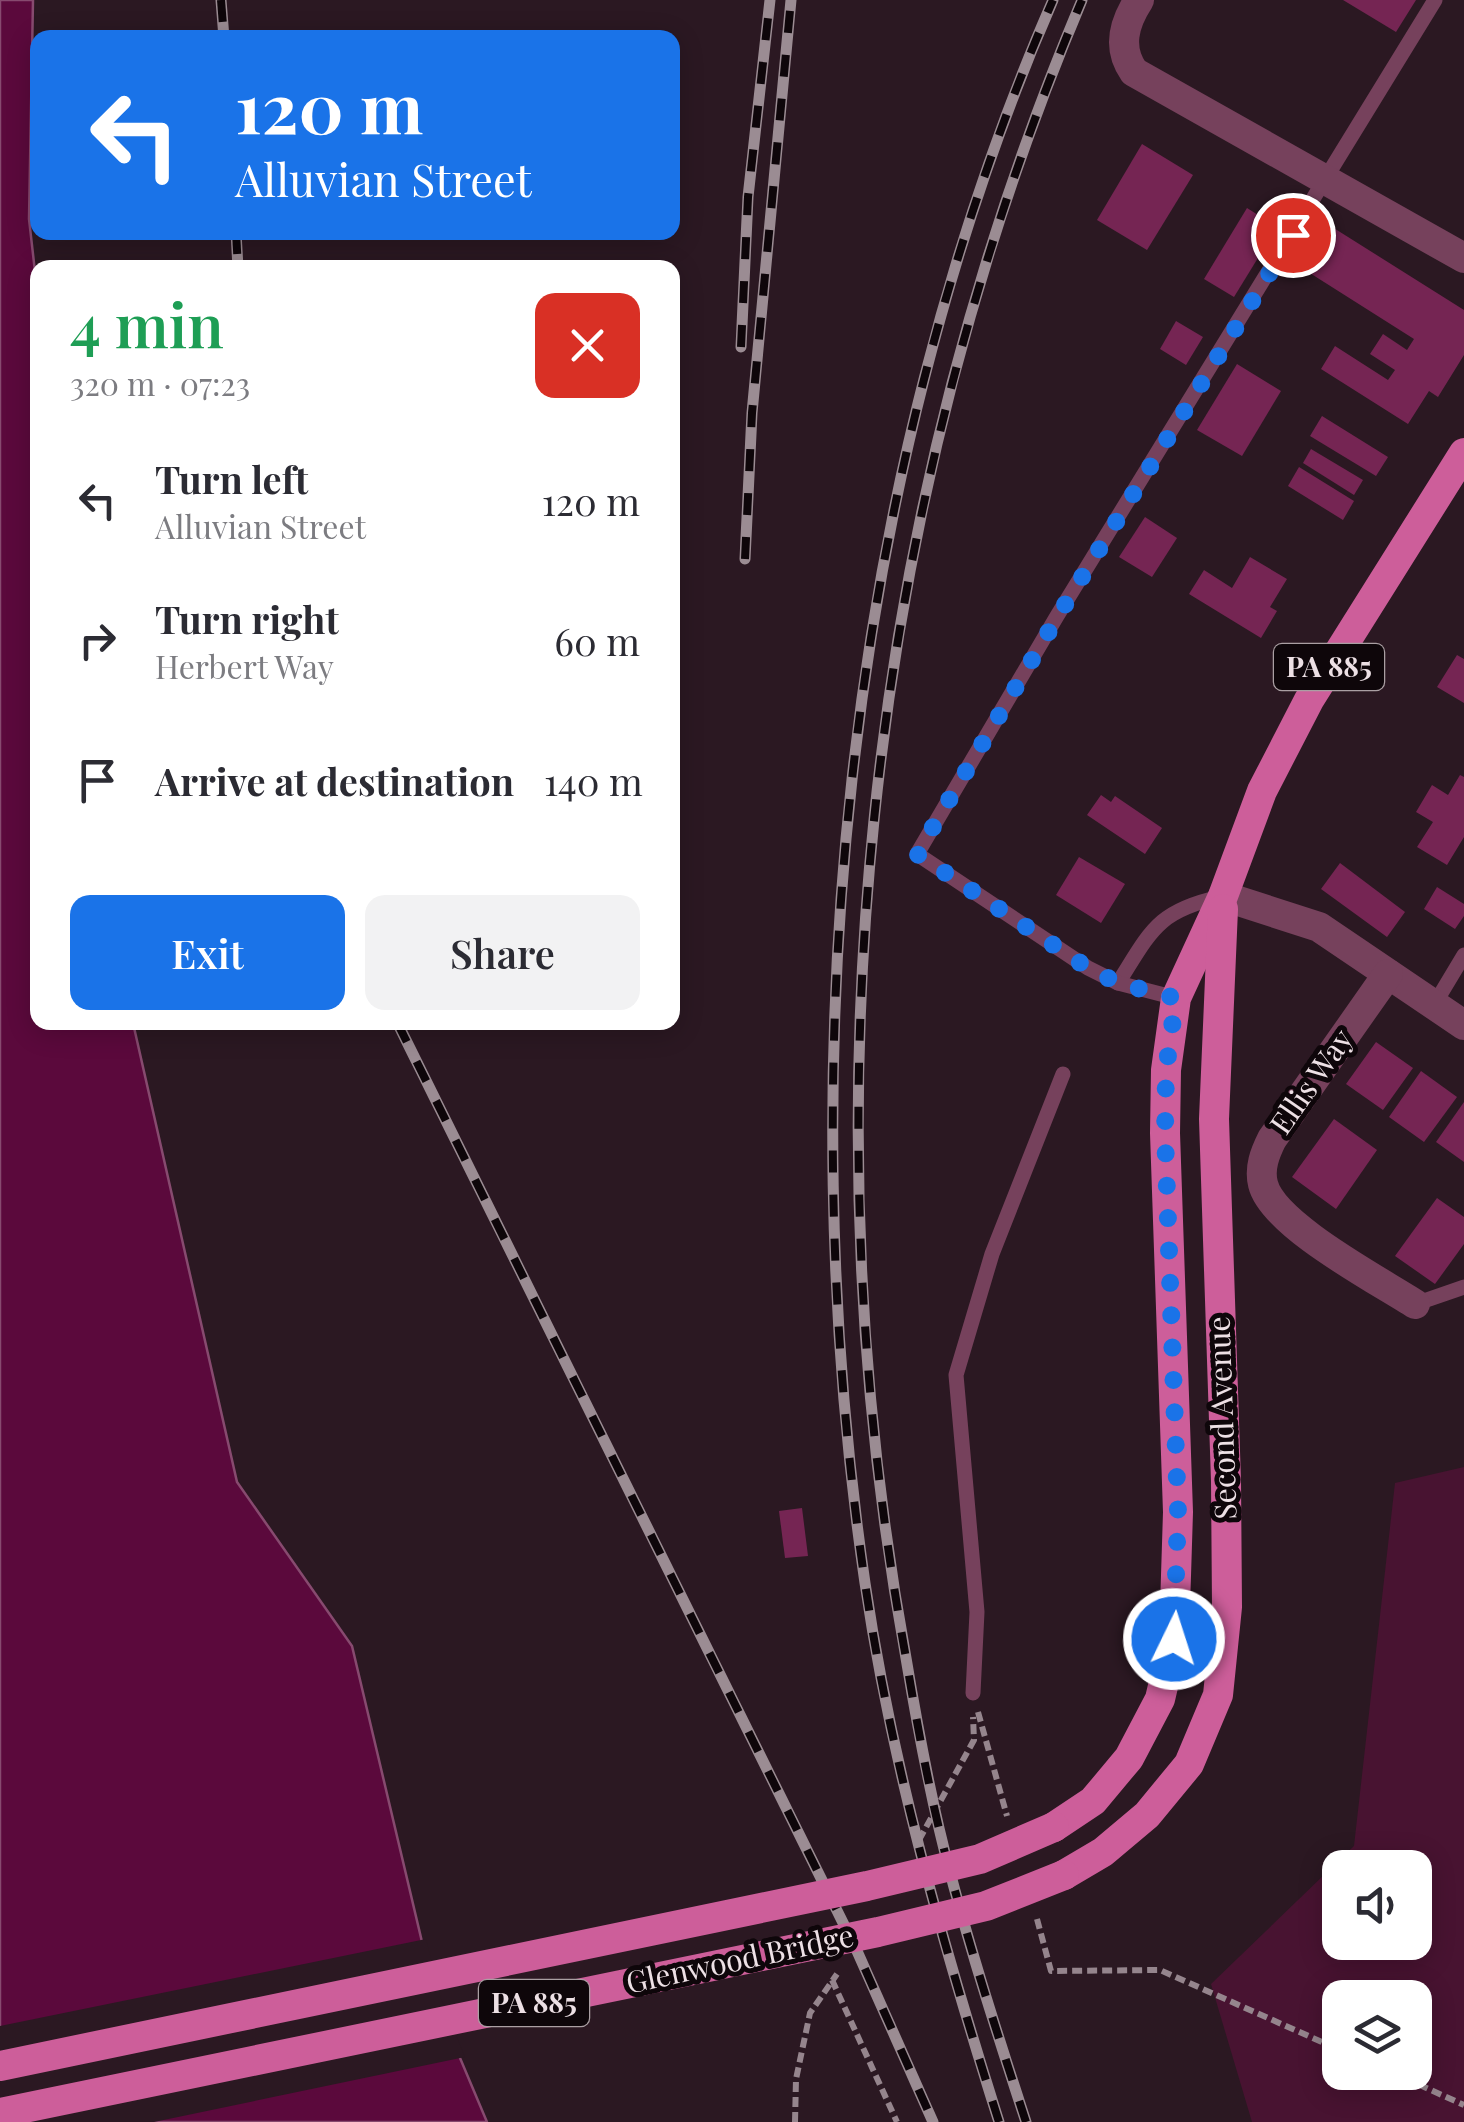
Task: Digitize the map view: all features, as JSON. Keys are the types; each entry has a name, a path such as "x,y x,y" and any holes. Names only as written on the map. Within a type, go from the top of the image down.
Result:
{"main road":[{"name":"Second Avenue","path":"1054,1828 1093,1801 1129,1758 1160,1699 1174,1639 1178,1512 1165,1133 1166,1070 1176,998 1223,896 1262,790 1309,700 1464,453"},
{"name":"Second Avenue","path":"1064,1876 1103,1852 1146,1816 1189,1764 1218,1695 1227,1607 1214,1119 1223,896"},
{"name":"Glenwood Bridge","path":"0,2066 867,1886 980,1859 1054,1828"},
{"name":"Glenwood Bridge","path":"0,2113 878,1932 986,1906 1064,1876"}],"street":[{"path":"1139,0 1124,34 1123,48 1134,72 1464,258"},
{"path":"1223,896 1319,927 1464,1025"},
{"name":"Ellis Way","path":"1388,974 1272,1138 1265,1152 1262,1178 1264,1189 1280,1212 1310,1237 1415,1304"}],"lane":[{"path":"1176,998 1118,983 1088,968 917,854 1435,0"},
{"path":"1118,983 1156,923 1188,904 1223,896"},
{"path":"1434,1005 1464,955"},
{"path":"973,1693 977,1612 956,1375 992,1254 1063,1074"},
{"path":"1415,1304 1464,1287"}],"path":[{"path":"1160,1970 1322,2042"},
{"path":"832,1980 897,2122"},
{"path":"796,2122 800,2054 810,2014 825,1988"},
{"path":"1432,2090 1464,2104"}],"shaded area":[{"path":"0,0 33,0 29,219 34,260 30,260 30,1030 135,1030 237,1482 352,1646 436,2001 487,2122 0,2122"},
{"path":"1464,1467 1464,2122 1252,2122 1211,1984 1322,1877 1322,1960 1432,1960 1432,1850 1350,1850 1354,1846 1395,1483"}],"pier":[{"path":"426,1939 441,1999 465,2057 154,2122 0,2122 0,2026"}],"building":[{"path":"1343,0 1416,0 1396,32"},
{"path":"1142,144 1193,175 1147,250 1097,220"},
{"path":"1247,208 1277,227 1234,297 1204,279"},
{"path":"1321,220 1464,310 1464,355 1438,397 1429,391 1408,424 1321,369 1335,346 1388,380 1395,370 1370,354 1383,334 1407,350 1414,339 1294,263"},
{"path":"1176,321 1203,337 1186,365 1160,349"},
{"path":"1237,364 1281,391 1242,456 1197,430"},
{"path":"1322,416 1388,457 1376,476 1310,436"},
{"path":"1311,449 1363,480 1354,495 1303,463"},
{"path":"1299,467 1354,501 1343,520 1288,486"},
{"path":"1145,517 1177,538 1152,577 1119,557"},
{"path":"1250,557 1287,579 1270,607 1277,611 1261,638 1189,594 1204,570 1232,588"},
{"path":"1457,655 1464,659 1464,703 1437,687"},
{"path":"1460,775 1464,777 1464,837 1447,865 1417,847 1433,822 1416,812 1432,785 1448,795"},
{"path":"1101,795 1111,802 1115,796 1162,828 1145,854 1087,815"},
{"path":"1079,857 1125,884 1101,923 1056,895"},
{"path":"1340,863 1405,912 1387,937 1321,889"},
{"path":"1437,887 1464,904 1464,916 1455,929 1424,909"},
{"path":"1376,1042 1413,1068 1383,1110 1346,1084"},
{"path":"1421,1071 1457,1097 1424,1142 1389,1117"},
{"path":"1464,1102 1464,1162 1436,1142"},
{"path":"1334,1119 1377,1150 1336,1209 1292,1177"},
{"path":"1437,1198 1464,1217 1464,1244 1435,1284 1395,1256"},
{"path":"802,1508 808,1556 785,1558 779,1511"}],"railway":[{"path":"221,0 223,30"},
{"path":"741,347 748,197 770,0"},
{"path":"745,559 752,413 791,0"},
{"path":"999,2122 958,1989 904,1788 865,1583 843,1387 833,1186 836,982 852,778 881,576 924,377 982,185 1053,0"},
{"path":"1026,2122 943,1846 906,1658 876,1450 861,1239 860,1028 874,816 904,607 948,400 1007,197 1082,0"},
{"path":"236,240 238,260"},
{"path":"401,1030 857,1951 933,2122"}],"route":[{"path":"1174,1639 1178,1512 1165,1133 1166,1070 1176,998 1118,983 1088,968 917,854 1058,616 1293,235"}]}
